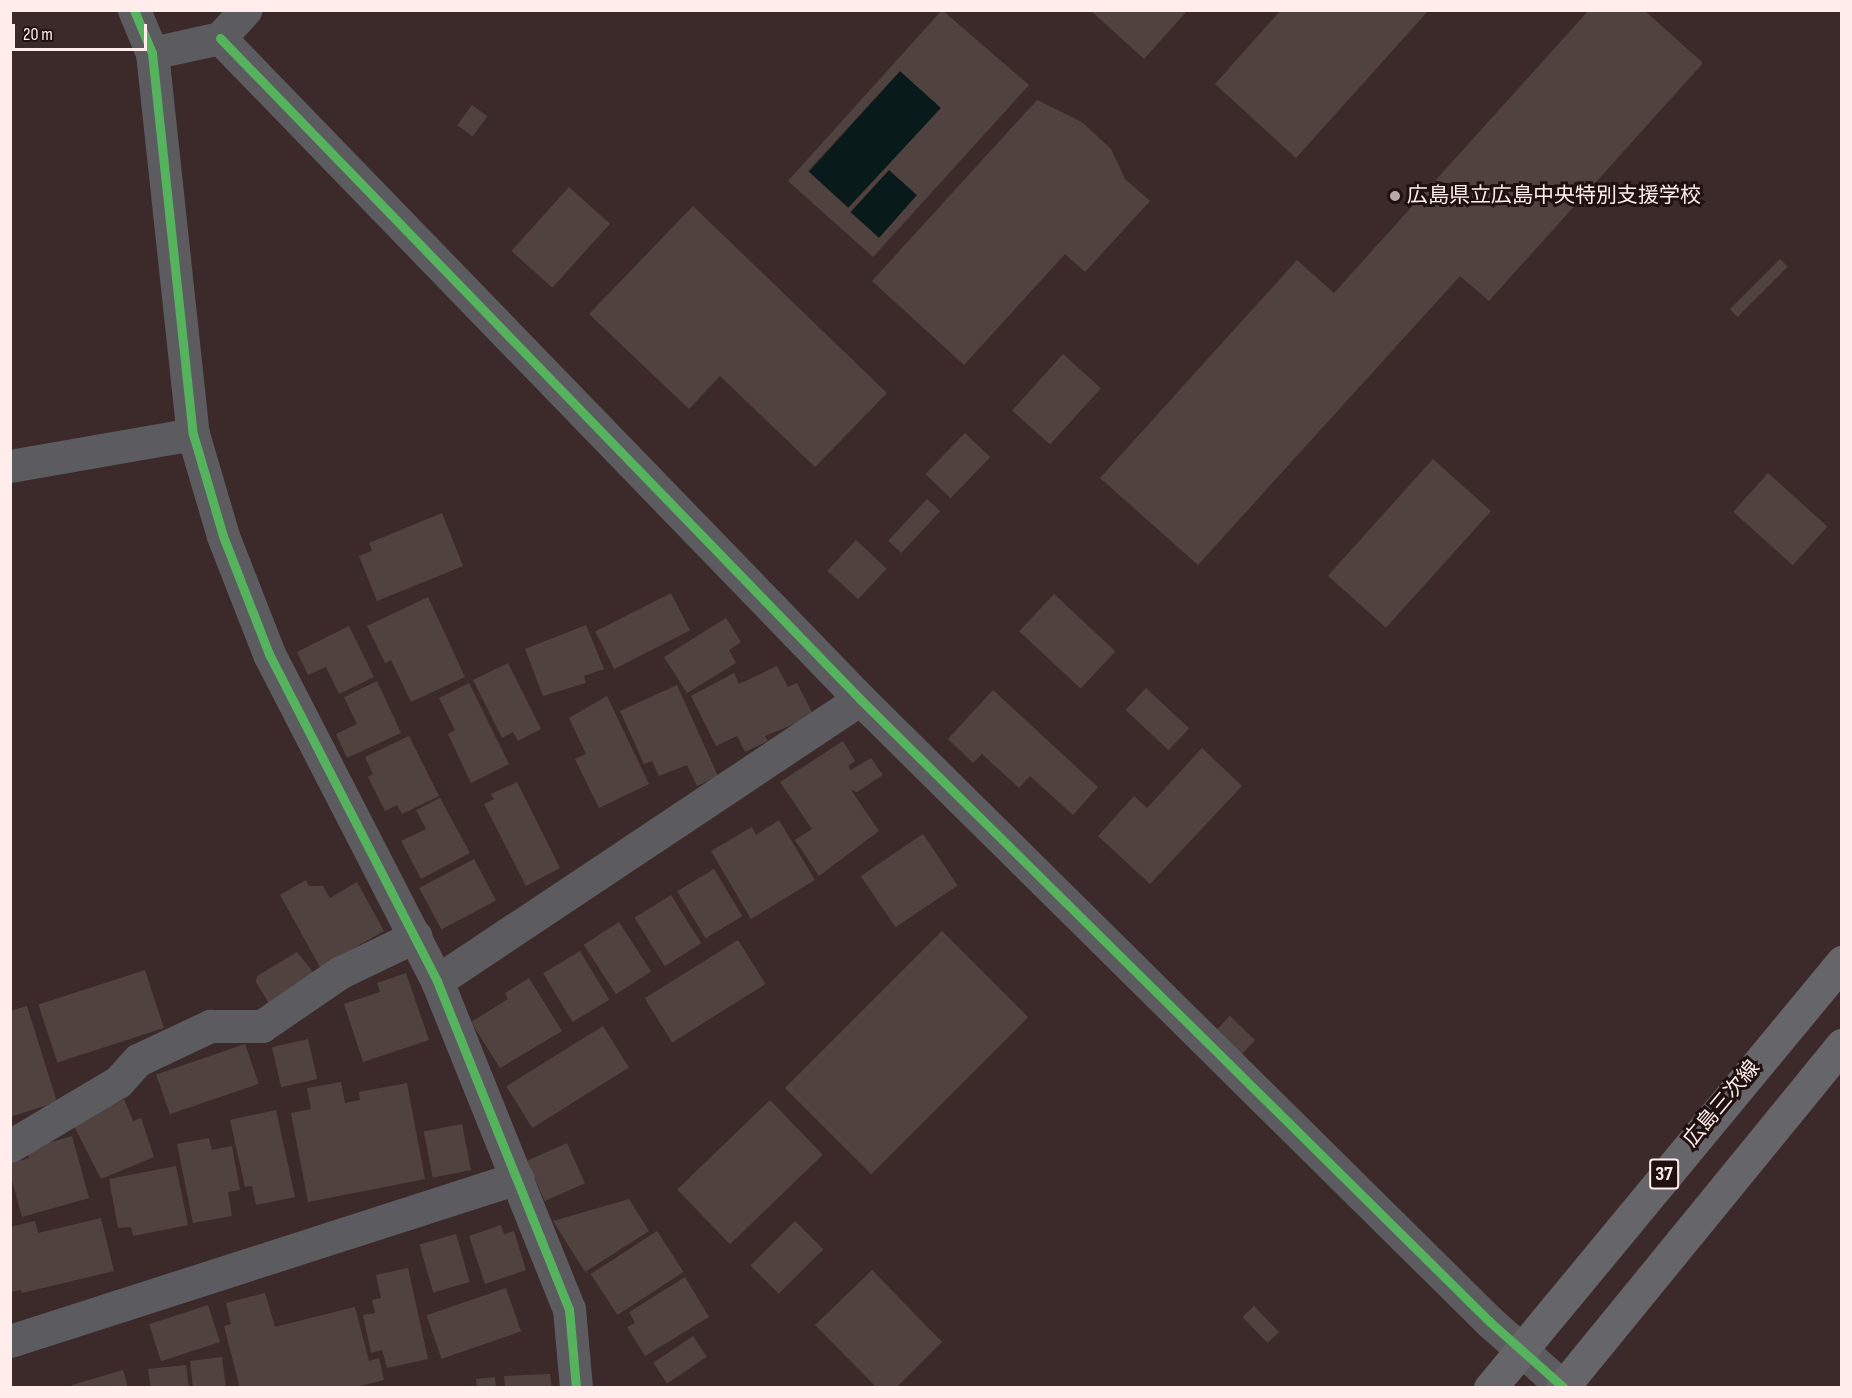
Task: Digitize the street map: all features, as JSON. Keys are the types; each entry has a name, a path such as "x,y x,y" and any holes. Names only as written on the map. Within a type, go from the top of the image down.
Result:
{"main road":[{"name":"広島三次線","path":"1490,1388 1518,1348 1842,962"},
{"path":"1563,1387 1842,1045"}],"street":[{"path":"134,10 152,53 193,434 223,536 269,654 416,936 437,981 568,1309 576,1388"},
{"path":"152,53 220,38 245,10"},
{"path":"220,38 860,699 1518,1348 1563,1387"},
{"path":"10,466 193,434"},
{"path":"437,981 860,699"},
{"path":"10,1146 118,1082 138,1060 210,1026 262,1026 339,973 416,936"},
{"path":"10,1341 517,1178"}],"shaded area":[{"path":"900,71 941,108 850,209 809,172"},
{"path":"889,170 917,195 879,238 851,212"}],"building":[{"path":"942,10 1029,85 873,257 788,181","holes":["900,71 941,108 848,208 808,171","889,170 917,195 879,238 850,212"]},
{"path":"1090,10 1188,10 1144,59"},
{"path":"1281,10 1429,10 1296,158 1215,84"},
{"path":"1589,10 1644,10 1703,63 1489,301 1460,276 1198,565 1100,478 1297,260 1334,293"},
{"path":"1037,100 1082,122 1111,149 1125,179 1150,201 1085,272 1065,254 964,365 872,281"},
{"path":"472,105 487,116 473,136 457,125"},
{"path":"569,187 610,224 552,288 511,251"},
{"path":"693,206 887,393 815,467 720,376 689,409 589,314"},
{"path":"1780,259 1788,267 1738,317 1730,309"},
{"path":"1063,354 1101,388 1050,445 1012,410"},
{"path":"965,433 990,457 951,498 925,474"},
{"path":"1433,459 1491,511 1386,628 1328,576"},
{"path":"1768,473 1827,527 1793,565 1733,512"},
{"path":"927,499 940,511 901,553 888,541"},
{"path":"442,513 463,566 377,601 359,556 372,551 369,543"},
{"path":"856,540 887,569 858,599 827,571"},
{"path":"671,593 690,630 614,669 595,632"},
{"path":"1054,594 1115,651 1081,689 1019,631"},
{"path":"428,597 465,677 411,702 391,660 385,663 367,626"},
{"path":"726,618 741,642 729,650 736,663 687,693 664,657"},
{"path":"586,625 604,669 584,676 586,683 543,696 525,649"},
{"path":"349,626 374,677 339,694 326,667 308,675 297,652"},
{"path":"508,663 541,729 518,741 513,732 502,738 473,680"},
{"path":"777,666 788,687 797,683 814,716 765,736 768,741 745,752 737,736 716,746 691,696 734,673 739,684"},
{"path":"377,681 401,733 347,758 336,734 357,724 344,697"},
{"path":"469,683 509,764 471,783 448,734 455,730 439,698"},
{"path":"677,685 718,776 697,786 687,765 659,776 652,761 644,764 620,711"},
{"path":"1146,688 1189,728 1169,750 1126,710"},
{"path":"993,690 1098,787 1073,815 1030,776 1019,788 982,754 973,763 948,739"},
{"path":"607,696 649,784 599,808 575,759 586,754 569,718"},
{"path":"409,736 439,796 402,814 397,805 385,811 368,777 373,774 365,757"},
{"path":"843,741 855,761 848,766 851,770 871,758 883,775 857,792 851,790 879,831 819,876 795,840 812,829 780,782"},
{"path":"1202,748 1242,786 1150,884 1098,836 1134,796 1147,808"},
{"path":"517,782 560,868 526,886 484,804 494,799 491,794"},
{"path":"440,798 470,853 421,879 401,841 426,829 416,810"},
{"path":"779,820 815,880 751,919 711,851 752,827 756,835"},
{"path":"923,834 958,885 895,927 861,876"},
{"path":"474,859 496,900 441,930 419,888"},
{"path":"714,869 742,916 705,938 677,891"},
{"path":"306,880 309,886 323,886 330,898 357,882 384,931 320,967 280,895"},
{"path":"671,895 701,943 665,966 635,918"},
{"path":"619,922 651,971 616,994 584,945"},
{"path":"942,931 1028,1017 871,1174 785,1088"},
{"path":"738,940 766,984 672,1042 645,998"},
{"path":"580,951 609,1000 572,1022 543,973"},
{"path":"297,952 317,977 270,1005 256,982 257,976"},
{"path":"145,970 164,1028 57,1063 38,1005"},
{"path":"406,973 429,1040 363,1062 344,1004 380,992 377,983"},
{"path":"529,978 562,1031 500,1068 471,1022 508,999 505,993"},
{"path":"27,1006 57,1102 10,1117 10,1011"},
{"path":"1230,1016 1255,1040 1240,1056 1215,1032"},
{"path":"603,1026 629,1068 532,1128 506,1086"},
{"path":"308,1039 317,1079 281,1087 272,1047"},
{"path":"245,1044 259,1084 170,1114 156,1075"},
{"path":"341,1082 345,1103 360,1100 359,1092 407,1083 425,1179 308,1202 291,1113 311,1109 307,1088"},
{"path":"124,1099 133,1121 141,1118 154,1157 101,1179 72,1122"},
{"path":"770,1100 823,1155 730,1244 677,1190"},
{"path":"276,1110 295,1197 256,1205 252,1186 245,1187 230,1120"},
{"path":"462,1124 471,1170 433,1178 424,1131"},
{"path":"72,1136 89,1198 22,1217 10,1173 12,1163 29,1158 26,1149"},
{"path":"209,1138 212,1150 232,1146 240,1190 228,1192 232,1216 193,1223 177,1144"},
{"path":"567,1143 585,1183 545,1201 527,1161"},
{"path":"176,1166 188,1225 133,1236 131,1227 118,1228 109,1179"},
{"path":"629,1199 649,1231 585,1272 553,1221"},
{"path":"101,1218 114,1271 22,1293 21,1290 10,1292 10,1227 35,1221 38,1233"},
{"path":"795,1221 823,1249 779,1294 750,1266"},
{"path":"501,1225 504,1234 514,1231 526,1270 485,1284 469,1236"},
{"path":"657,1231 684,1272 617,1315 591,1274"},
{"path":"456,1234 470,1282 433,1293 419,1244"},
{"path":"408,1268 428,1359 387,1368 382,1350 371,1353 363,1315 375,1313 372,1300 381,1298 376,1275"},
{"path":"872,1270 942,1342 896,1388 877,1388 815,1325"},
{"path":"685,1277 709,1317 645,1356 627,1327 635,1323 629,1312"},
{"path":"506,1288 521,1331 442,1359 427,1315"},
{"path":"265,1293 275,1327 355,1307 369,1361 379,1358 384,1380 353,1388 240,1388 224,1326 231,1324 226,1303"},
{"path":"208,1305 220,1342 161,1361 149,1324"},
{"path":"1254,1306 1279,1332 1267,1343 1242,1317"},
{"path":"693,1336 707,1357 667,1384 653,1363"},
{"path":"222,1357 226,1388 193,1388 190,1361"},
{"path":"186,1365 189,1388 151,1388 148,1369"},
{"path":"123,1370 128,1388 73,1388 72,1385"},
{"path":"550,1374 552,1388 505,1388 504,1376"},
{"path":"495,1377 496,1388 477,1388 476,1379"}],"cycle path":[{"path":"134,10 152,53 193,434 223,536 269,654 437,981 569,1309 576,1388"},
{"path":"220,38 860,699 1490,1322 1563,1387"}],"place":[{"name":"広島県立広島中央特別支援学校","path":"1395,196"}]}
